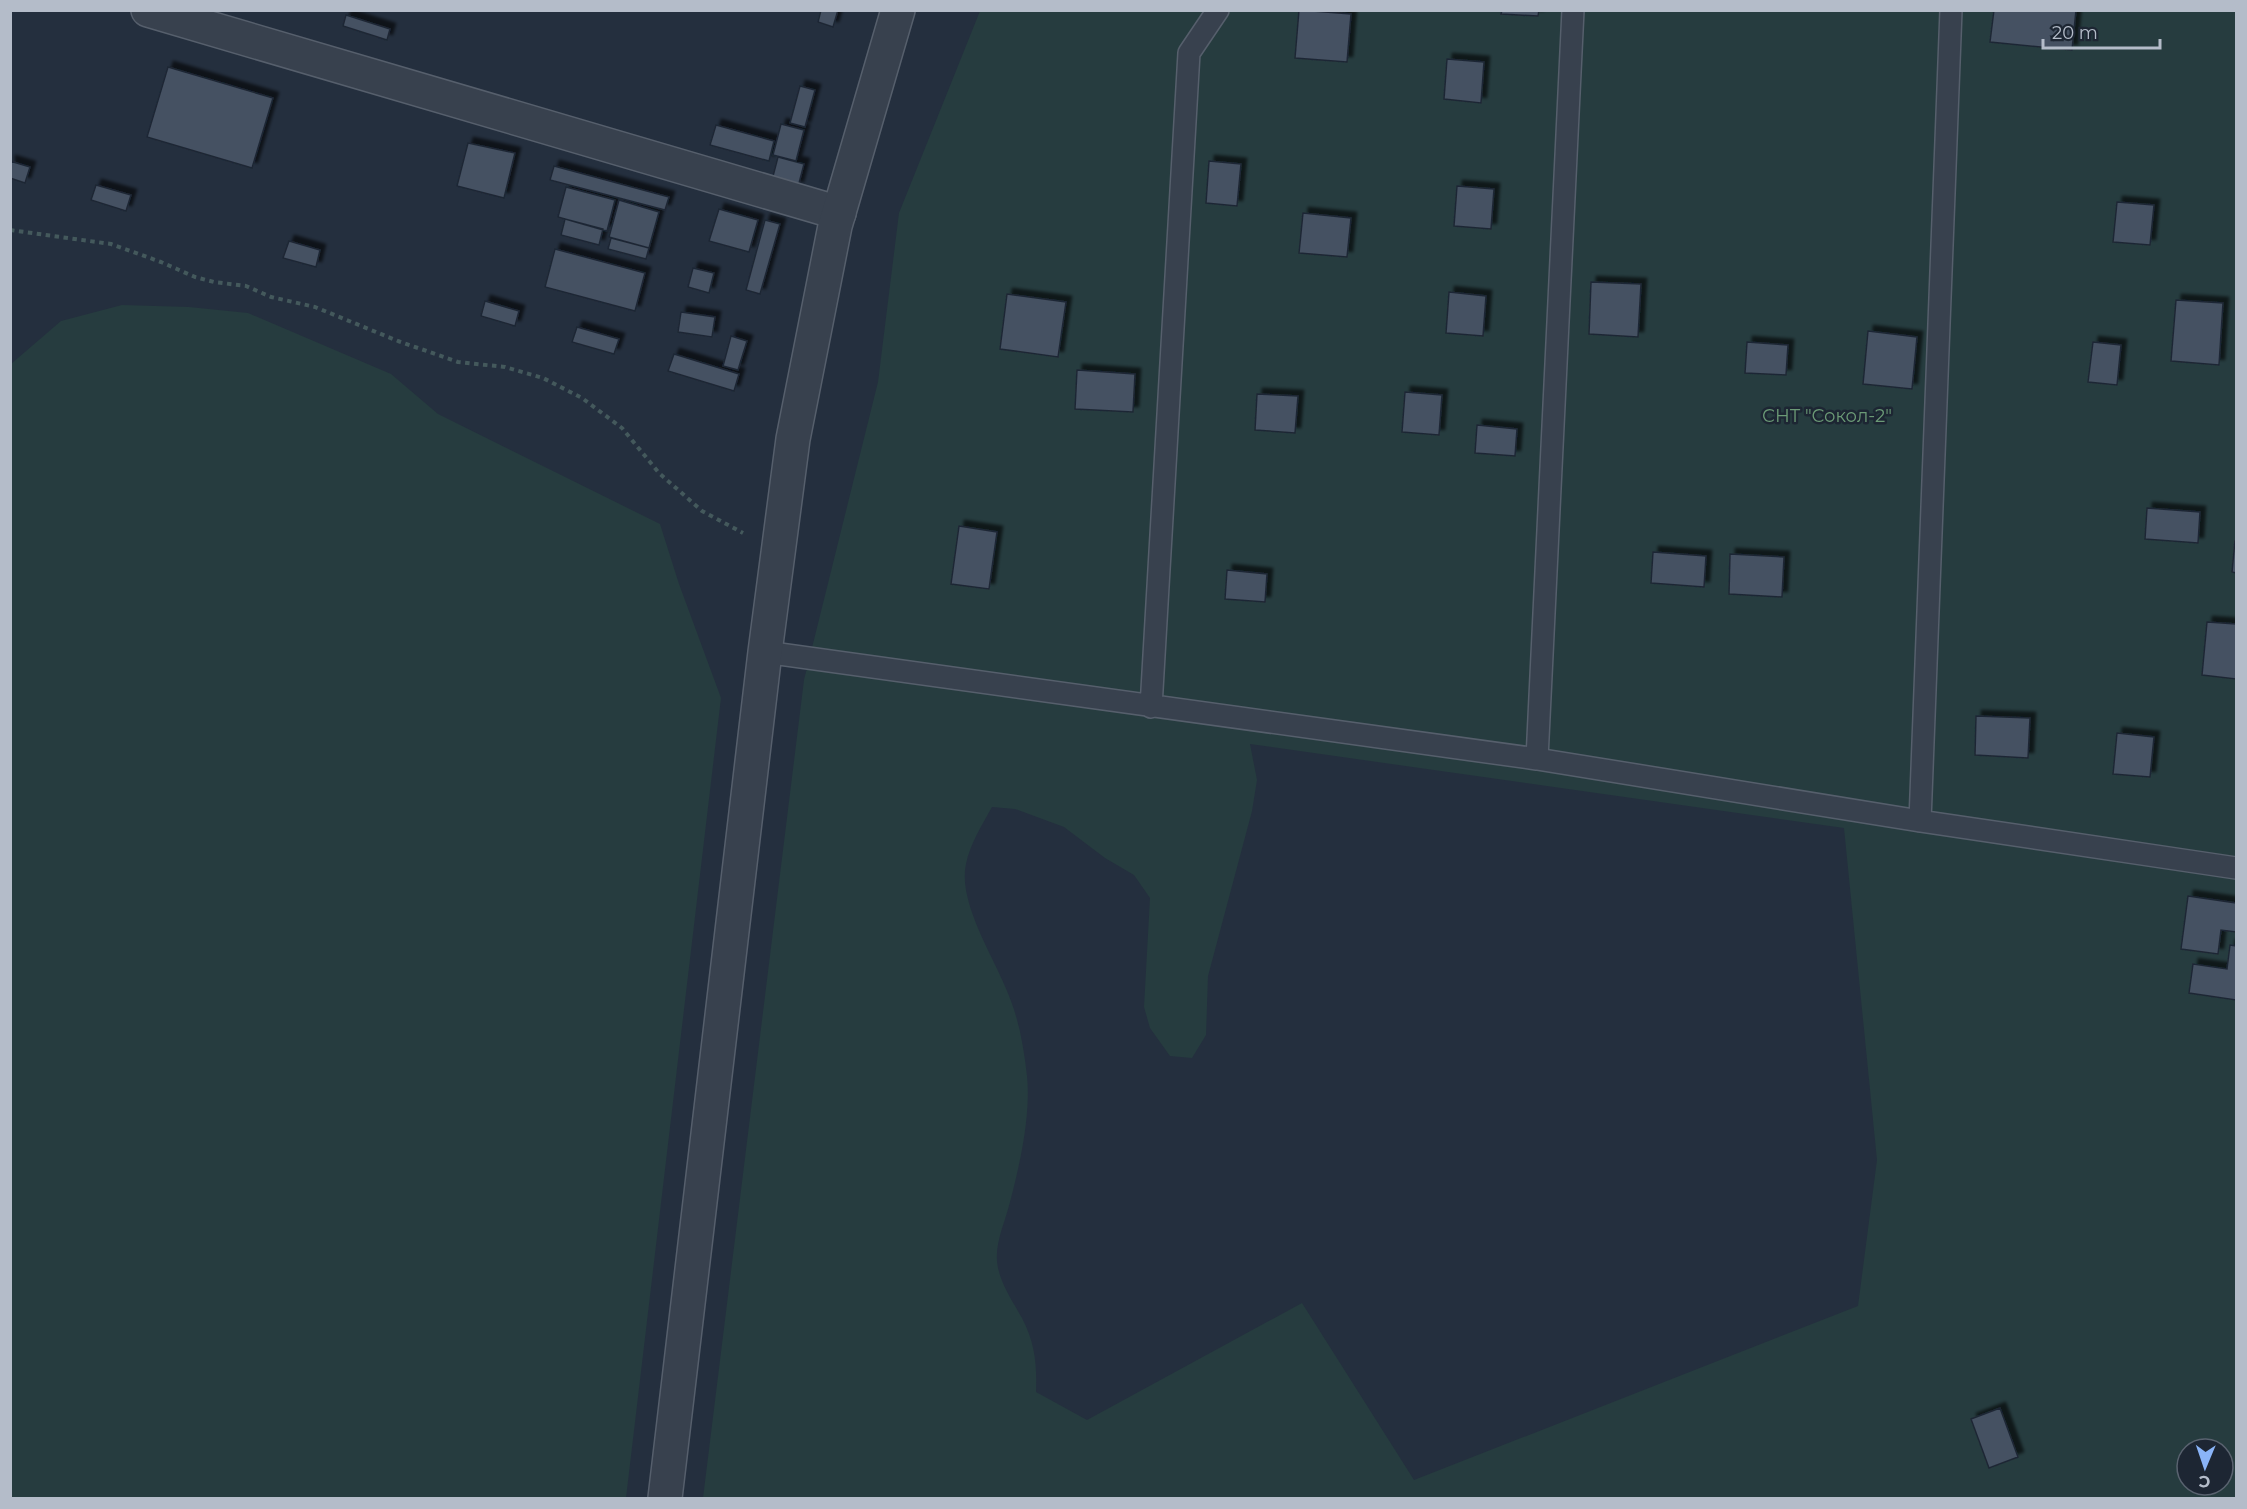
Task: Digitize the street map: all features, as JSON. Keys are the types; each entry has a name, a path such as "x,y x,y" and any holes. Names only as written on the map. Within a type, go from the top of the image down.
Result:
{"street":[{"path":"148,10 839,213"},
{"path":"665,1498 765,652 793,439 839,213 898,10"}],"lane":[{"path":"1151,707 1189,53 1218,10"},
{"path":"1537,759 1573,10"},
{"path":"1920,821 1951,10"},
{"path":"765,652 1537,759 1920,821 2236,868"}],"path":[{"path":"10,230 111,244 195,277 246,286 271,297 315,307 398,341 458,362 505,367 543,378 582,398 622,428 658,473 702,511 778,552"}],"green space":[{"name":"СНТ \"Сокол-2\"","path":"980,11 2236,11 2236,1498 703,1498 804,680 878,382 899,213","holes":["1250,744 1844,828 1877,1160 1858,1306 1414,1480 1302,1303 1087,1420 1036,1392 1035,1363 1030,1336 1002,1281 997,1260 998,1243 1014,1187 1024,1139 1028,1091 1026,1066 1014,1010 973,915 967,897 965,880 970,849 992,807 1015,809 1064,827 1105,858 1134,875 1150,898 1144,1007 1150,1028 1170,1056 1192,1058 1206,1035 1208,976 1252,811 1257,780"]},
{"path":"122,305 189,307 248,313 391,374 438,414 660,524 679,584 721,698 626,1498 11,1498 11,364 61,321"}],"building":[{"path":"821,10 838,10 833,27 818,22"},
{"path":"1299,10 1351,14 1347,62 1295,58"},
{"path":"1502,10 1539,10 1538,16 1501,14"},
{"path":"1994,10 2076,10 2072,50 1990,42"},
{"path":"346,15 390,29 387,40 343,26"},
{"path":"1447,59 1484,62 1481,103 1444,99"},
{"path":"168,67 273,98 252,168 147,137"},
{"path":"800,86 815,90 805,127 790,123"},
{"path":"781,124 804,130 796,161 773,155"},
{"path":"716,125 774,141 769,161 710,145"},
{"path":"468,143 515,153 504,198 457,186"},
{"path":"778,157 804,164 798,187 772,180"},
{"path":"10,161 30,167 25,183 10,178"},
{"path":"1209,161 1241,164 1237,206 1206,203"},
{"path":"554,166 669,197 665,210 550,180"},
{"path":"96,185 131,195 126,211 91,200"},
{"path":"1457,186 1494,189 1491,229 1454,226"},
{"path":"566,187 615,200 607,231 558,217"},
{"path":"619,200 659,212 649,248 609,237"},
{"path":"2117,202 2154,205 2150,245 2113,242"},
{"path":"719,209 758,220 749,252 709,241"},
{"path":"1303,213 1351,218 1347,257 1299,253"},
{"path":"565,219 603,229 599,245 561,235"},
{"path":"765,220 780,224 760,294 746,290"},
{"path":"611,238 649,248 646,259 608,249"},
{"path":"289,241 320,250 316,267 283,258"},
{"path":"555,249 645,273 635,311 545,287"},
{"path":"693,268 714,273 709,293 688,287"},
{"path":"1591,282 1641,284 1638,337 1589,334"},
{"path":"1449,292 1486,296 1483,336 1446,333"},
{"path":"1007,294 1066,302 1058,357 1000,349"},
{"path":"2176,300 2223,303 2219,365 2171,361"},
{"path":"485,301 519,311 515,326 481,316"},
{"path":"681,312 715,317 712,337 678,332"},
{"path":"577,327 619,339 614,354 572,342"},
{"path":"1868,331 1917,337 1912,389 1863,384"},
{"path":"731,336 747,341 738,370 723,366"},
{"path":"1747,342 1788,345 1786,375 1745,373"},
{"path":"2093,342 2121,345 2117,385 2088,382"},
{"path":"674,354 739,374 734,391 668,371"},
{"path":"1077,370 1135,374 1133,412 1075,409"},
{"path":"1405,392 1442,395 1439,435 1402,432"},
{"path":"1257,394 1298,396 1295,433 1255,430"},
{"path":"1477,425 1517,429 1515,456 1475,453"},
{"path":"2147,508 2200,512 2198,543 2145,539"},
{"path":"959,526 997,532 989,589 951,584"},
{"path":"2236,541 2236,573 2232,572"},
{"path":"1653,552 1706,556 1704,587 1651,583"},
{"path":"1730,554 1784,557 1782,597 1729,594"},
{"path":"1227,570 1267,574 1265,602 1225,599"},
{"path":"2207,622 2236,624 2236,679 2202,675"},
{"path":"1976,716 2030,718 2028,758 1975,755"},
{"path":"2117,733 2154,737 2150,777 2113,774"},
{"path":"2188,896 2236,903 2236,932 2221,930 2218,954 2181,949"},
{"path":"2230,945 2236,946 2236,1000 2189,993 2193,964 2227,969"},
{"path":"2000,1408 2018,1457 1989,1468 1971,1419"}]}
